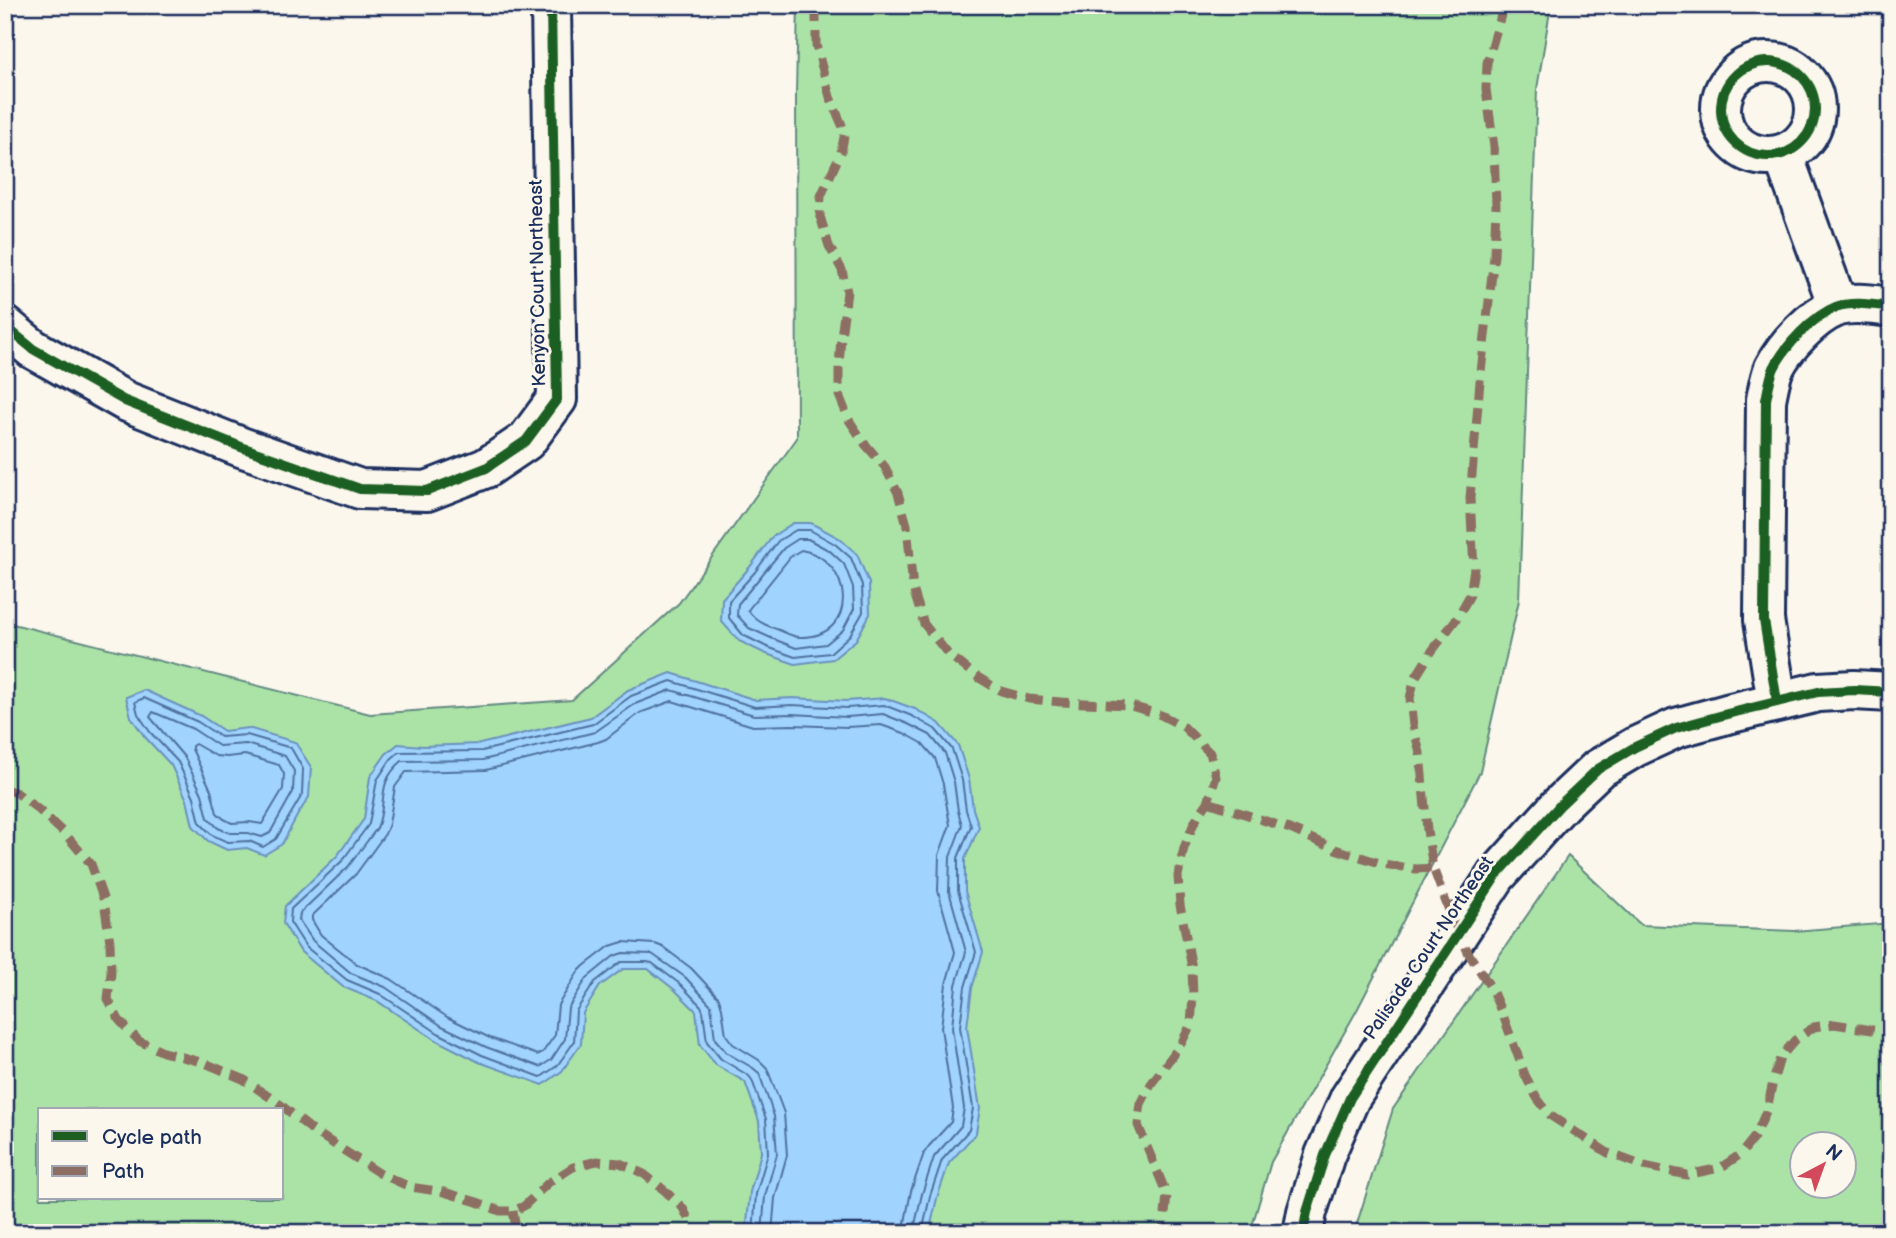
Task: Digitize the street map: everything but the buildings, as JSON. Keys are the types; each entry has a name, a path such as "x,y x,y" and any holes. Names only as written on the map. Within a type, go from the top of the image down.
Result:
{"street":[{"name":"Kenyon Court Northeast","path":"5,326 33,349 125,401 241,447 360,489 426,492 485,468 526,441 557,399 551,5"},
{"path":"1783,155 1838,306"},
{"path":"1777,702 1764,620 1766,400 1773,369 1788,346 1818,317 1838,306 1863,304 1891,307"},
{"name":"Palisade Court Northeast","path":"1303,1233 1325,1155 1350,1098 1496,876 1532,834 1598,769 1635,747 1676,728 1727,714 1818,692 1891,692"}],"green space":[{"path":"798,5 1551,5 1537,89 1519,600 1480,772 1357,1010 1271,1162 1250,1233 5,1233 5,622 370,714 572,700 679,603 797,438"},
{"path":"1568,856 1641,925 1794,931 1891,923 1891,1233 1354,1233 1393,1109"}],"water":[{"path":"793,523 811,523 839,538 857,554 869,583 870,614 856,640 833,659 795,664 739,641 721,621 722,599 773,536"},
{"path":"671,673 756,700 792,698 847,701 885,698 915,709 939,723 958,745 969,779 973,809 979,827 965,859 965,891 983,952 972,988 967,1027 980,1108 976,1133 949,1163 930,1229 926,1233 746,1233 750,1192 761,1153 759,1121 745,1082 716,1065 700,1045 696,1011 648,969 623,969 600,986 583,1013 581,1044 562,1071 543,1085 479,1062 434,1039 377,1001 343,987 301,952 283,923 285,906 337,856 364,819 370,777 386,754 398,744 480,744 591,717 628,690"},
{"path":"144,690 201,716 224,731 248,728 295,742 311,767 309,797 282,844 264,855 247,848 227,850 208,841 193,826 187,800 171,765 131,717 126,697"}],"marked path":[{"path":"816,5 816,45 830,97 845,132 841,152 821,196 820,216 829,246 842,270 847,292 841,337 839,395 849,420 885,467 898,493 907,525 913,589 924,624 948,654 1001,691 1029,699 1128,705 1161,715 1184,727 1210,753 1216,777 1208,802 1194,823 1184,848 1178,876 1180,905 1192,968 1191,1024 1181,1044 1151,1084 1141,1104 1138,1125 1167,1195 1163,1233"},
{"path":"1504,5 1487,63 1486,89 1494,147 1496,206 1494,256 1470,498 1474,568 1470,595 1415,678 1410,698 1420,753 1433,868 1453,921 1469,954 1491,988 1525,1075 1537,1098 1551,1116 1608,1153 1644,1166 1687,1175 1720,1168 1741,1154 1756,1135 1767,1109 1780,1058 1795,1040 1814,1027 1834,1024 1891,1033"},
{"path":"5,789 17,793 39,810 66,835 91,864 104,901 110,942 108,999 119,1020 139,1041 243,1079 312,1130 379,1173 410,1187 444,1192 500,1211 513,1211 524,1206 548,1183 573,1167 597,1161 620,1163 644,1174 664,1190 683,1208 695,1233"},
{"path":"1208,802 1383,864 1416,869 1433,868"},
{"path":"513,1211 517,1233"}],"cycle path":[{"path":"5,326 33,349 125,401 241,447 360,489 427,491 486,468 526,441 557,399 551,5"},
{"path":"1768,62 1786,66 1801,76 1811,91 1815,109 1811,127 1801,142 1786,152 1768,156 1750,152 1735,142 1725,127 1721,109 1725,91 1735,76 1750,66 1768,62"},
{"path":"1777,702 1764,620 1766,400 1771,375 1792,341 1827,311 1849,304 1891,307"},
{"path":"1303,1233 1325,1155 1350,1098 1496,876 1561,804 1598,769 1635,747 1676,728 1727,714 1818,692 1891,692"}]}
